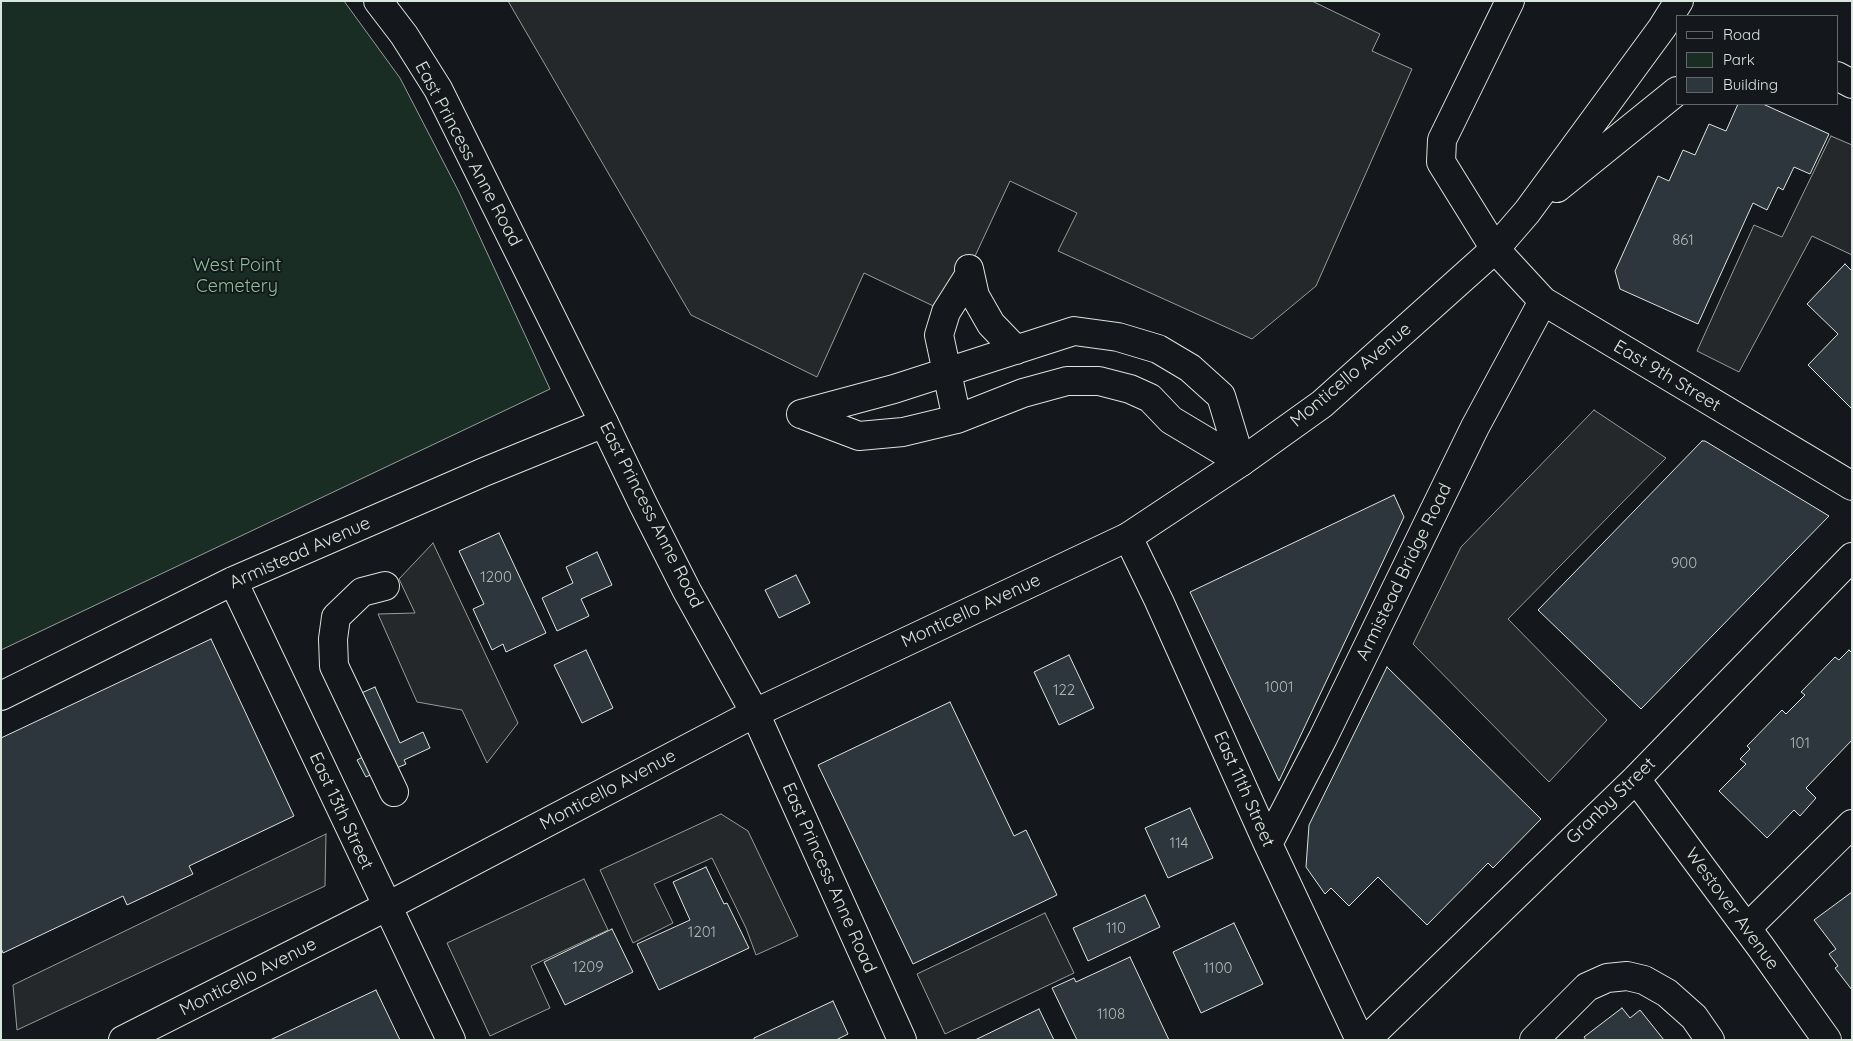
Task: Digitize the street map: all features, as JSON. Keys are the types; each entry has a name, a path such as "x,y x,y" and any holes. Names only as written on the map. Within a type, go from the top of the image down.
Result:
{"street":[{"name":"East Princess Anne Road","path":"378,1 404,35 438,89 687,591 755,713 902,1040"},
{"name":"East 9th Street","path":"1510,1 1442,140 1441,162 1495,249 1543,301 1852,486"},
{"name":"Monticello Avenue","path":"123,1040 386,907 755,713 1128,538 1241,462 1322,404 1495,249 1527,212 1662,28 1679,1"},
{"path":"1838,77 1852,84"},
{"path":"1527,212 1676,92"},
{"path":"958,419 939,335 946,312 969,272 975,296 991,324 1016,350"},
{"name":"Armistead Bridge Road","path":"1268,844 1323,738 1475,427 1543,301"},
{"path":"1074,331 1118,337 1158,349 1190,368 1220,396 1241,462 1171,420 1150,398 1130,389 1099,381 1067,381 1023,394 958,419 903,432 858,436 801,414 894,389 1074,331"},
{"name":"Armistead Avenue","path":"1,696 233,581 484,472 604,423"},
{"name":"East 11th Street","path":"1128,538 1159,601 1268,844 1360,1040"},
{"name":"Granby Street","path":"1366,1040 1636,779 1852,557"},
{"name":"East 13th Street","path":"233,581 386,907 451,1040"},
{"path":"385,586 362,592 336,617 333,639 334,666 394,792"},
{"name":"Westover Avenue","path":"1636,779 1827,1040"},
{"path":"1746,928 1852,824"},
{"path":"1534,1040 1587,987 1607,978 1627,976 1644,980 1666,993 1694,1017 1710,1040"}],"green space":[{"name":"West Point Cemetery","path":"1,1 344,1 400,78 459,192 550,389 1,650"}],"shaded area":[{"path":"508,1 1312,1 1380,34 1372,51 1412,69 1316,286 1252,339 1058,251 1077,213 1010,181 969,269 946,312 864,273 817,377 691,315"},
{"path":"1831,136 1852,145 1852,255 1812,236 1739,372 1697,351 1754,225 1782,237"},
{"path":"1594,410 1666,458 1508,619 1607,720 1549,782 1413,644 1461,547"},
{"path":"433,543 518,723 487,763 462,710 417,702 378,614 415,613 399,579"},
{"path":"721,814 748,831 798,936 756,955 746,928 712,858 654,884 673,923 633,943 600,870"},
{"path":"326,834 325,886 17,1030 13,985"},
{"path":"584,879 608,930 531,966 550,1008 490,1036 447,943"},
{"path":"1045,913 1074,973 945,1034 917,974"}],"building":[{"path":"1738,105 1765,105 1829,134 1810,174 1794,167 1783,190 1778,187 1767,210 1753,203 1698,324 1620,289 1615,271 1658,176 1669,181 1683,150 1695,155 1709,124 1726,131"},
{"path":"1845,264 1852,271 1852,409 1808,365 1838,334 1807,304"},
{"path":"1702,441 1705,441 1829,516 1641,709 1538,610"},
{"path":"1394,495 1404,517 1279,781 1190,592"},
{"path":"499,533 546,633 506,652 503,644 492,650 473,609 484,604 459,551"},
{"path":"597,552 612,585 581,599 589,616 557,631 542,598 573,583 566,567"},
{"path":"796,575 810,603 779,618 765,590"},
{"path":"211,639 294,816 189,866 193,874 127,905 123,896 3,953 1,948 1,738"},
{"path":"586,650 613,708 582,723 554,665"},
{"path":"1849,650 1852,653 1852,740 1806,788 1816,798 1800,816 1794,810 1767,838 1719,791 1746,764 1740,759 1750,749 1747,746 1782,710 1786,714 1805,695 1801,692 1835,657 1839,660"},
{"path":"1069,655 1094,708 1059,725 1034,672"},
{"path":"1387,667 1541,819 1493,868 1488,863 1427,925 1378,877 1349,906 1331,888 1325,894 1306,867 1309,825"},
{"path":"375,687 400,743 423,732 430,748 404,760 406,764 392,770 357,695"},
{"path":"950,702 1014,836 1026,830 1057,895 913,964 818,765"},
{"path":"381,748 390,765 366,777 357,760"},
{"path":"1190,808 1213,858 1168,878 1145,828"},
{"path":"706,867 724,904 727,903 749,948 659,990 637,944 690,920 673,882"},
{"path":"1852,892 1852,990 1835,968 1838,966 1829,954 1836,949 1814,920"},
{"path":"1145,895 1160,927 1088,961 1073,928"},
{"path":"1234,923 1263,984 1201,1013 1173,952"},
{"path":"612,929 633,972 565,1005 544,962"},
{"path":"1130,957 1169,1040 1077,1040 1052,988 1074,978 1076,982"},
{"path":"376,990 400,1040 270,1040"},
{"path":"833,1001 848,1034 836,1040 754,1040 754,1038"},
{"path":"1622,1008 1630,1018 1640,1010 1664,1040 1586,1040 1584,1037"},
{"path":"1039,1009 1054,1040 975,1040"}]}
